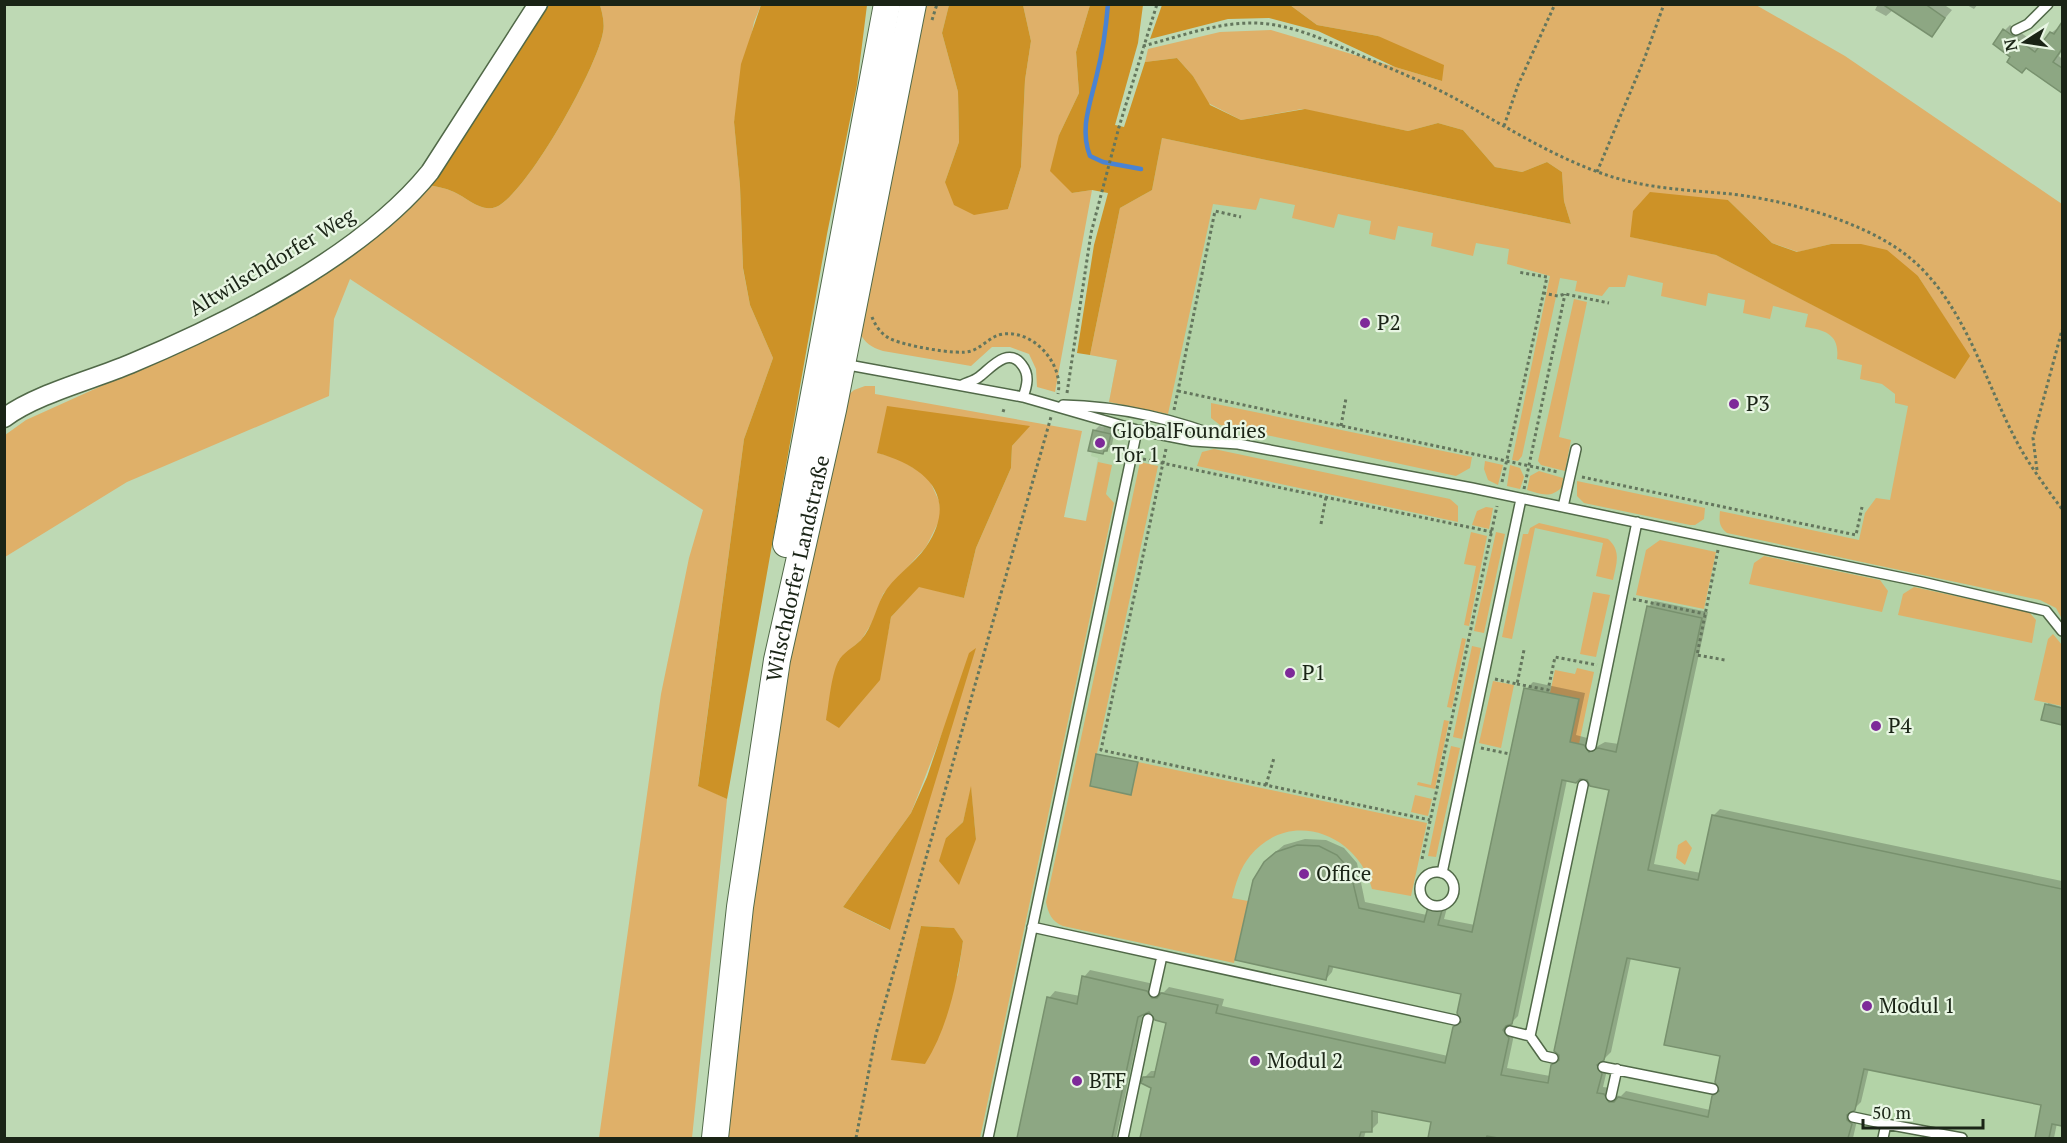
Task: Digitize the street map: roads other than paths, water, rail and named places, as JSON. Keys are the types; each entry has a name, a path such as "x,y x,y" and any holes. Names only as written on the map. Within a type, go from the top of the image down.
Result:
{"main road":[{"name":"Wilschdorfer Landstraße","path":"715,1138 740,907 771,693 830,361 887,4"},
{"name":"Wilschdorfer Landstraße","path":"701,1138 718,966 759,683 830,361 913,4"}],"street":[{"name":"Altwilschdorfer Weg","path":"4,418 63,390 129,365 222,323 308,272 377,226 409,198 430,172 538,4"}],"lane":[{"path":"2016,30 2028,24 2048,4"},
{"path":"961,385 977,379 992,364 1014,358 1022,364 1027,373 1023,397"},
{"path":"830,361 1055,404 1137,430 1238,444 1720,539 2046,611 2062,631"},
{"path":"1055,404 1092,405 1196,427 1238,444"},
{"path":"988,1138 1137,430"},
{"path":"1563,507 1575,449"},
{"path":"1442,873 1521,499"},
{"path":"1591,746 1637,522"},
{"path":"1530,1036 1582,784"},
{"path":"1032,927 1455,1020"},
{"path":"1154,992 1162,956"},
{"path":"1123,1138 1148,1019"},
{"path":"1510,1031 1530,1036 1544,1056 1553,1058"},
{"path":"1603,1067 1713,1089"},
{"path":"1611,1096 1617,1069"},
{"path":"1853,1117 1962,1138"},
{"path":"1883,1138 1886,1124"}],"waterway":[{"path":"1108,4 1101,57 1087,115 1087,146 1090,156 1103,162 1141,169"}],"place":[{"name":"P2","path":"1365,323"},
{"name":"P3","path":"1734,404"},
{"name":"GlobalFoundries Tor 1","path":"1100,443"},
{"name":"P1","path":"1290,673"},
{"name":"P4","path":"1876,726"},
{"name":"Office","path":"1304,874"},
{"name":"Modul 1","path":"1867,1006"},
{"name":"Modul 2","path":"1255,1061"},
{"name":"BTF","path":"1077,1081"}]}
